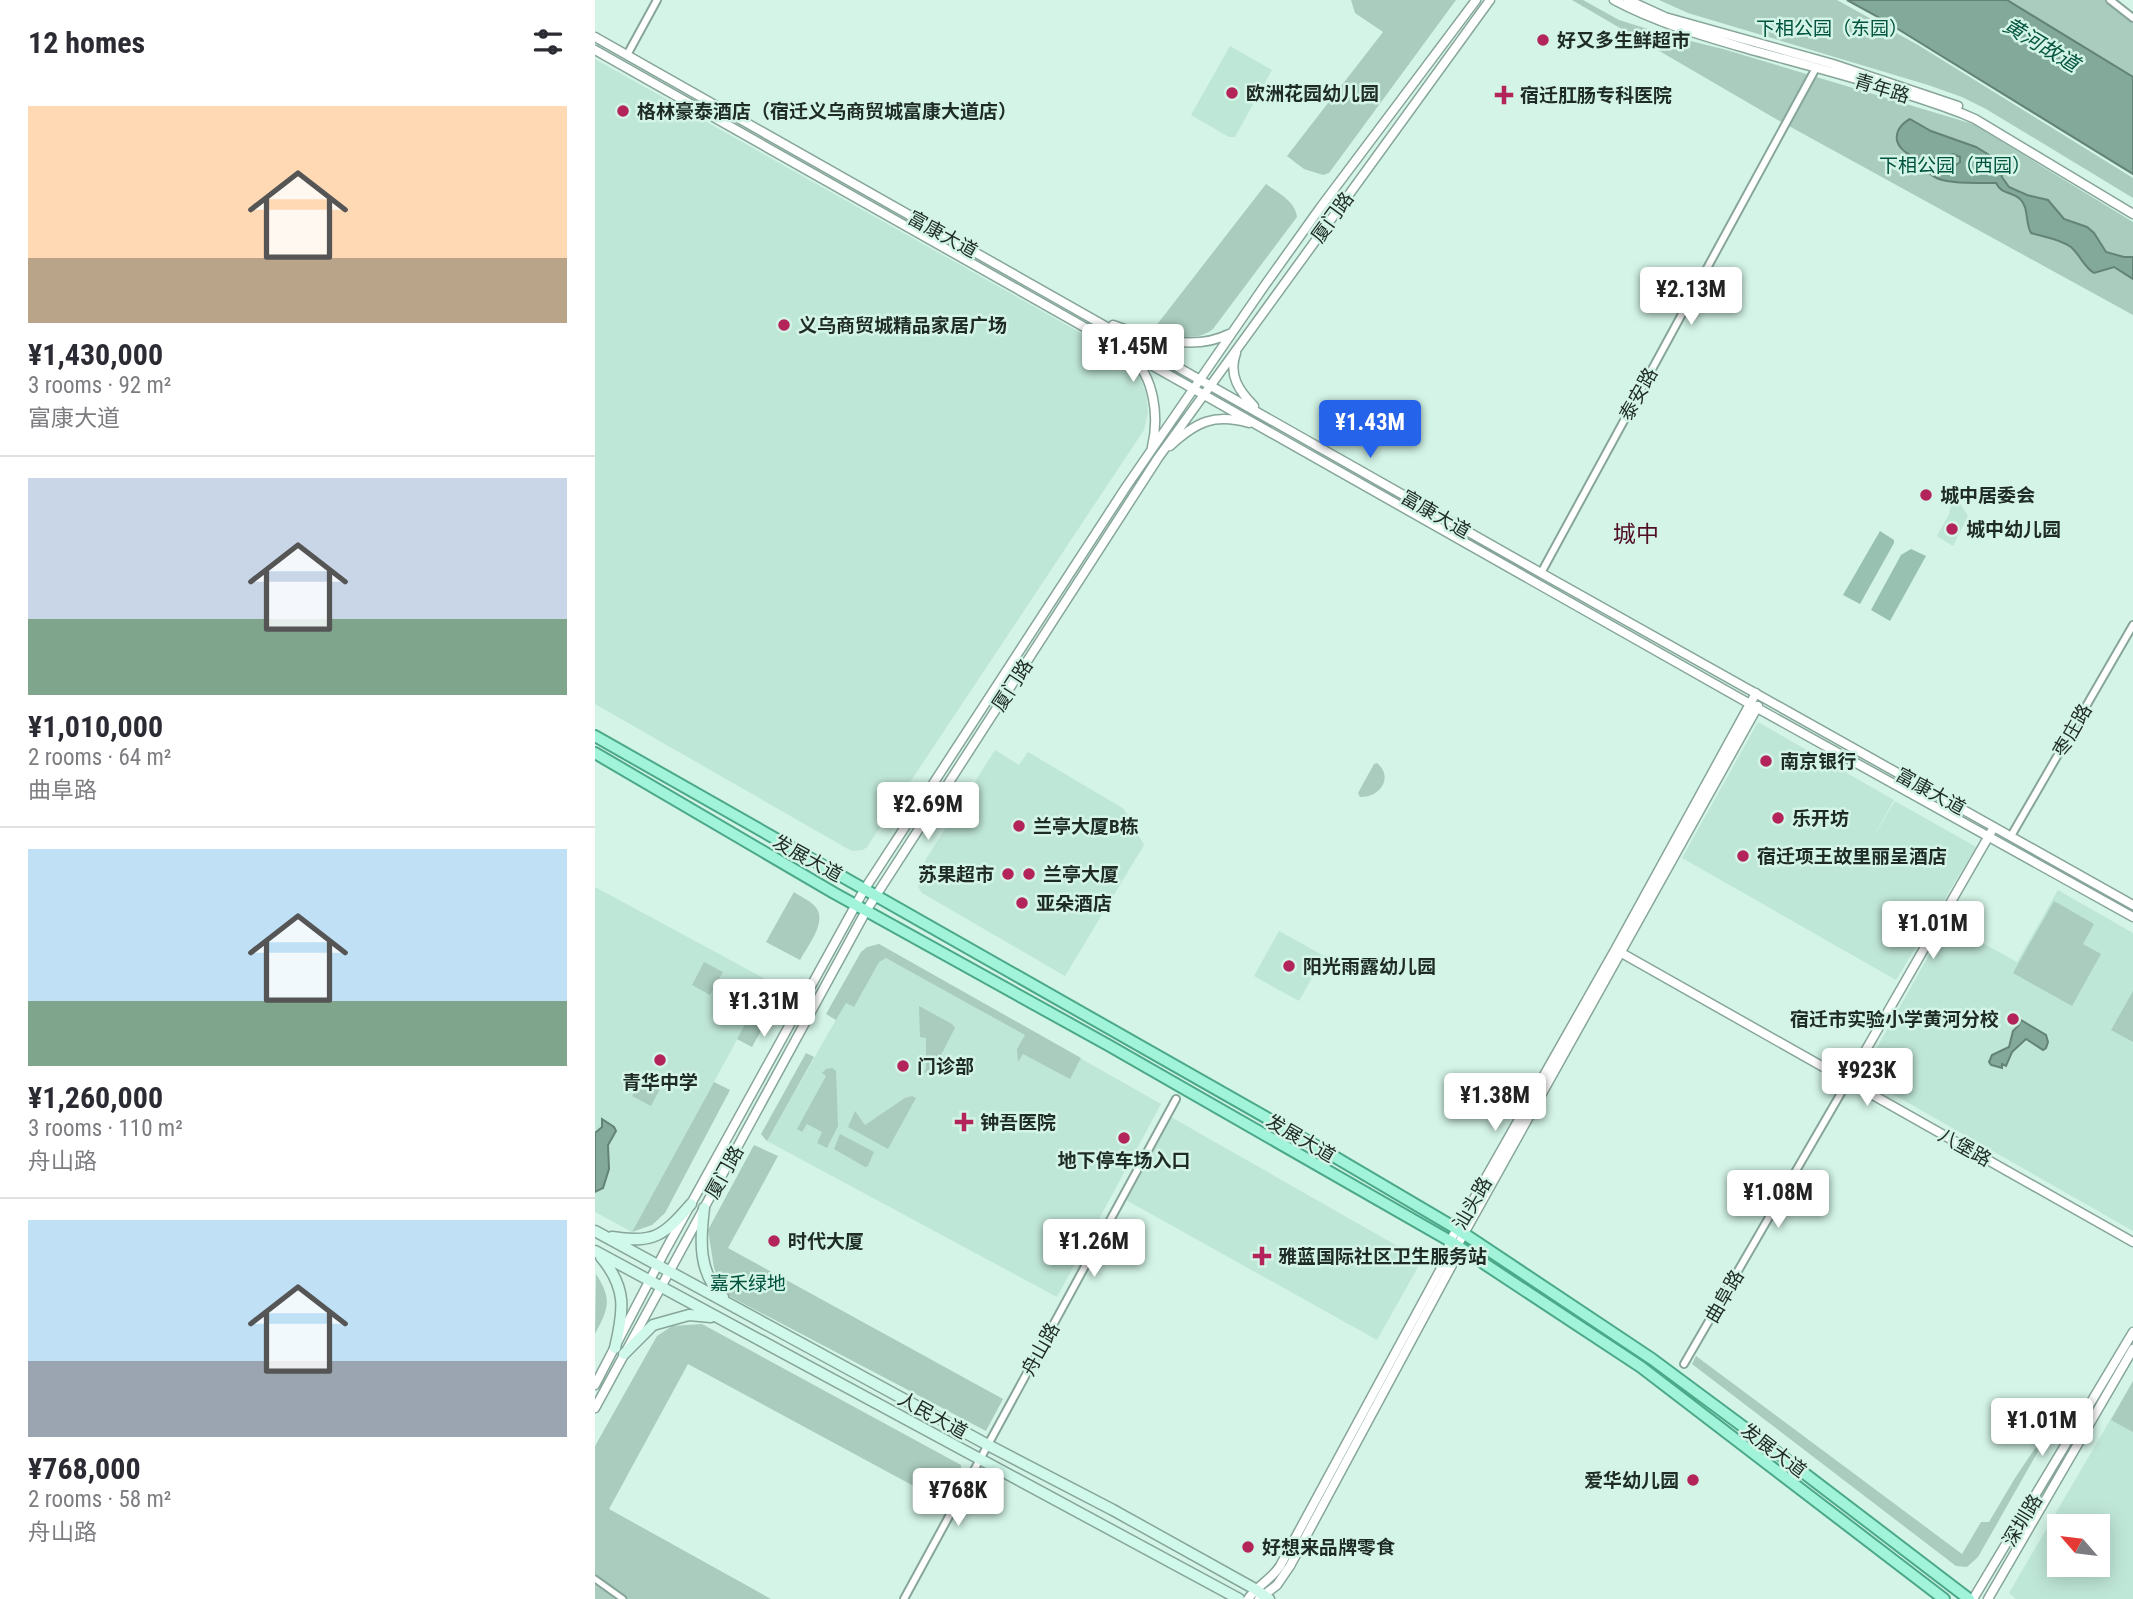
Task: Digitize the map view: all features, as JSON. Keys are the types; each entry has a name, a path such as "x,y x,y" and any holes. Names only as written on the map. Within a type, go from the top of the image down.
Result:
{"main road":[{"name":"发展大道","path":"595,736 1461,1231 1652,1359 1971,1599"},
{"name":"发展大道","path":"595,753 855,905 1120,1052 1453,1244 1641,1367 1944,1599"},
{"path":"600,1234 631,1241 662,1234 691,1204"},
{"path":"704,1208 701,1232 704,1266 715,1289 731,1305"},
{"name":"人民大道","path":"600,1234 1113,1510 1262,1595"},
{"path":"595,1251 613,1272 622,1297 619,1351"},
{"name":"人民大道","path":"595,1251 1238,1599"},
{"path":"619,1351 653,1325 689,1315 720,1318"}],"street":[{"path":"627,55 657,0"},
{"name":"厦门路","path":"595,1385 661,1287 866,911 1154,456 1194,388 1320,208 1476,0"},
{"name":"厦门路","path":"595,1408 650,1280 864,890 1154,456 1209,385 1490,0"},
{"name":"青年路","path":"1614,0 1679,29 1943,106 1975,118 2133,214"},
{"name":"青年路","path":"1628,0 1665,17 1833,65 1958,106 2133,208"},
{"path":"2110,0 2133,18"},
{"name":"富康大道","path":"595,37 2133,905"},
{"name":"富康大道","path":"595,50 1753,706 2133,918"},
{"name":"泰安路","path":"1541,573 1816,68"},
{"path":"1094,319 1129,331 1180,342 1205,343 1232,333"},
{"path":"1090,329 1142,367 1154,407 1154,456"},
{"path":"1240,342 1233,362 1237,385 1242,394 1267,418"},
{"path":"1154,456 1188,430 1209,420 1227,417 1261,426"},
{"name":"枣庄路","path":"2011,836 2133,625"},
{"name":"汕头路","path":"1248,1599 1262,1595 1280,1566 1453,1244 1759,695"},
{"name":"曲阜路","path":"1684,1364 1994,827"},
{"name":"八堡路","path":"1618,951 2133,1242"},
{"name":"舟山路","path":"904,1599 1176,1099"},
{"name":"深圳路","path":"1971,1599 2133,1332"},
{"name":"深圳路","path":"1988,1599 2133,1349"},
{"path":"595,1579 623,1599"}],"shaded area":[{"name":"欧洲花园幼儿园","path":"1230,46 1272,70 1235,137 1229,137 1191,115"},
{"path":"595,59 1127,359 1139,374 1146,393 1148,412 1144,430 863,850 848,849 595,704"},
{"name":"城中幼儿园","path":"1956,497 1968,516 1953,546 1937,536 1949,514 1952,500"},
{"path":"1880,531 1894,540 1894,543 1860,604 1843,595"},
{"path":"1911,549 1926,556 1890,621 1871,610 1901,555"},
{"path":"1758,722 1894,800 1871,841 1895,801 1976,847 1896,980 1682,858"},
{"path":"995,750 1019,765 1028,752 1124,809 1144,845 1065,976 922,893 918,887 918,877 926,859"},
{"name":"青华中学","path":"595,887 769,981 632,1232 595,1212"},
{"name":"宿迁市实验小学黄河分校","path":"2058,890 2133,933 2133,1231 1861,1076 1947,923 2017,962"},
{"name":"阳光雨露幼儿园","path":"1279,931 1324,956 1299,1001 1254,976"},
{"name":"钟吾医院","path":"879,944 1161,1104 1057,1297 767,1141"},
{"path":"1171,1117 1422,1260 1377,1340 1126,1200"},
{"path":"2133,1381 2133,1599 2016,1599 2009,1593 2047,1528 2047,1577 2111,1577 2111,1514 2055,1514"}],"green space":[{"path":"1351,0 1456,0 1329,173 1323,175 1304,169 1287,156 1383,32 1355,13"},
{"name":"下相公园（西园）","path":"1572,0 1583,0 1619,20 1670,36 1723,49 1973,124 2133,222 2133,315 1776,119"},
{"name":"下相公园（东园）","path":"1659,0 1837,0 1918,45 2133,178 2133,198 1962,97 1688,13"},
{"path":"2007,0 2105,0 2133,22 2133,77"},
{"path":"1266,184 1290,202 1297,217 1213,329 1192,337 1152,331"},
{"path":"1377,763 1384,774 1382,786 1373,794 1360,797 1358,793"},
{"path":"794,892 813,904 819,915 815,935 800,960 766,942"},
{"path":"2054,901 2094,924 2083,944 2101,954 2072,1006 2013,973"},
{"path":"879,944 1081,1058 1070,1079 1023,1054 1018,1062 1017,1049 1025,1035 886,958 879,962 854,1007 846,1003 836,1020 826,1014 861,952 867,947"},
{"path":"704,962 723,972 710,995 692,985"},
{"path":"769,981 784,989 752,1047 737,1039"},
{"path":"2133,991 2133,1042 2111,1030"},
{"path":"919,1006 955,1028 930,1076 924,1072 926,1038 920,1037"},
{"path":"806,1053 814,1057 767,1141 761,1134"},
{"path":"832,1068 836,1071 838,1126 827,1148 817,1143 822,1132 807,1124 802,1132 797,1129 826,1076 822,1073"},
{"path":"645,1073 663,1083 651,1106 632,1096"},
{"path":"714,1082 730,1090 665,1213 652,1225 632,1232"},
{"path":"912,1096 916,1098 888,1149 848,1127 855,1111 865,1125"},
{"path":"840,1134 874,1152 868,1166 865,1167 834,1149"},
{"name":"嘉禾绿地","path":"754,1145 778,1156 728,1248 1003,1399 986,1431 729,1296 714,1268 708,1230"},
{"path":"596,1274 605,1291 607,1304 595,1334"},
{"path":"702,1324 961,1465 961,1479 947,1504 688,1364 609,1509 771,1599 595,1599 595,1446 657,1336 672,1326"},
{"path":"1696,1356 1962,1554 1981,1522 1989,1522 2015,1478 2044,1435 2048,1434 1978,1557 1967,1567 1956,1566 1692,1364"},
{"path":"2133,1381 2133,1432 2111,1420"}],"water":[{"name":"黄河故道","path":"1847,0 2007,0 2133,77 2133,174 1880,18"},
{"path":"1910,119 1931,131 1976,147 1999,161 2002,177 2009,187 2048,200 2064,219 2087,227 2094,233 2106,252 2133,257 2133,279 2114,267 2094,273 2067,244 2031,233 2023,202 1996,183 1944,181 1929,172 1926,165 1905,152 1898,143 1898,131","holes":["1953,154 1960,157 1960,162 1943,170 1939,175 1932,173 1930,167 1936,157 1944,158"]},
{"path":"2021,1020 2046,1035 2046,1048 2043,1050 2026,1039 2012,1052 2006,1066 2002,1064 2002,1068 1991,1065 1989,1062 1992,1055 2009,1047 2013,1031"},
{"path":"602,1119 616,1131 608,1145 609,1169 603,1188 595,1192 595,1133 602,1127"}],"place":[{"name":"好又多生鲜超市","path":"1543,40"},
{"name":"欧洲花园幼儿园","path":"1232,93"},
{"name":"宿迁肛肠专科医院","path":"1504,95"},
{"name":"格林豪泰酒店（宿迁义乌商贸城富康大道店）","path":"623,111"},
{"name":"义乌商贸城精品家居广场","path":"784,325"},
{"name":"城中居委会","path":"1926,495"},
{"name":"城中幼儿园","path":"1952,529"},
{"name":"南京银行","path":"1766,761"},
{"name":"乐开坊","path":"1778,818"},
{"name":"兰亭大厦B栋","path":"1019,826"},
{"name":"宿迁项王故里丽呈酒店","path":"1743,856"},
{"name":"苏果超市","path":"1008,874"},
{"name":"兰亭大厦","path":"1029,874"},
{"name":"亚朵酒店","path":"1022,903"},
{"name":"阳光雨露幼儿园","path":"1289,966"},
{"name":"宿迁市实验小学黄河分校","path":"2013,1019"},
{"name":"青华中学","path":"660,1060"},
{"name":"门诊部","path":"903,1066"},
{"name":"钟吾医院","path":"964,1122"},
{"name":"地下停车场入口","path":"1124,1138"},
{"name":"时代大厦","path":"774,1241"},
{"name":"雅蓝国际社区卫生服务站","path":"1262,1256"},
{"name":"爱华幼儿园","path":"1693,1480"},
{"name":"好想来品牌零食","path":"1248,1547"}],"district":[{"name":"城中","path":"1636,534"}]}
